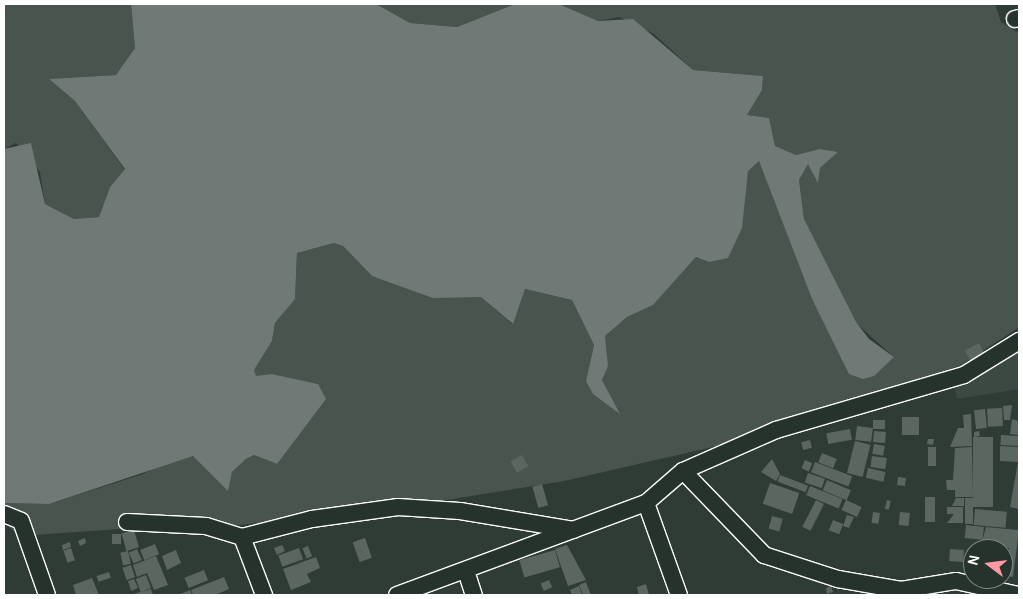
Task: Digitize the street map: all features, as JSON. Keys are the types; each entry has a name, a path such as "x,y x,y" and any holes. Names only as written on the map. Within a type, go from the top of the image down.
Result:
{"street":[{"path":"397,595 646,503 684,470 776,430 964,375 1019,341"},
{"path":"684,470 764,555 838,579 901,590 956,581 1018,595"},
{"path":"646,503 680,595"},
{"path":"128,522 206,526 242,537 312,519 398,507 460,511 574,530"},
{"path":"4,514 21,521 48,595"},
{"path":"242,537 264,595"},
{"path":"466,571 474,595"}],"shaded area":[{"path":"4,4 131,4 135,48 116,75 49,79 75,101 125,170 110,187 99,217 74,219 45,204 40,172 16,143 4,149"},
{"path":"131,4 376,4 410,23 457,27 515,4 559,4 598,21 633,19 693,70 763,76 762,90 747,115 769,118 775,146 796,155 820,149 838,152 820,168 818,183 808,164 799,180 804,219 856,322 869,339 894,357 874,376 863,379 849,374 812,299 759,161 748,171 742,228 728,258 709,262 696,257 653,305 627,317 605,336 608,366 602,380 620,414 593,394 586,381 594,345 572,300 525,289 513,324 481,297 433,298 372,276 343,246 334,243 297,253 295,299 275,323 272,341 254,370 256,376 272,374 318,384 326,399 277,464 254,455 246,459 232,472 228,491 193,456 49,504 4,503 4,149 31,143 45,204 74,219 99,217 110,187 125,169 75,101 49,79 116,75 135,48"},
{"path":"376,4 515,4 457,27 410,23"},
{"path":"559,4 995,4 1001,22 1019,33 1019,327 964,363 873,406 770,434 564,481 385,510 221,527 178,525 19,536 4,522 4,503 49,504 143,474 169,460 194,456 228,490 232,472 246,459 254,455 277,464 318,384 272,374 255,377 254,370 272,341 275,323 295,299 297,253 335,243 343,246 372,276 481,297 512,324 525,289 572,300 594,345 586,381 619,413 602,380 607,366 605,336 627,317 653,305 696,257 709,262 746,185 748,171 759,160 812,299 888,362 894,357 855,322 804,219 799,180 808,163 818,182 820,168 838,152 820,149 796,155 775,146 769,118 747,115 762,90 763,76 693,70 654,34 619,17 598,21"},
{"path":"1019,335 1019,389 957,399 951,369"}],"building":[{"path":"979,343 986,356 972,364 965,351"},
{"path":"1012,405 1010,420 1004,420 1003,406"},
{"path":"1002,408 1003,426 988,427 987,409"},
{"path":"985,409 987,428 976,429 974,410"},
{"path":"971,414 972,446 950,447 958,428 964,428 963,415"},
{"path":"902,417 919,417 919,435 902,435"},
{"path":"1012,419 1019,421 1019,435 1010,434"},
{"path":"873,420 885,420 885,429 873,429"},
{"path":"857,426 873,428 871,442 855,440"},
{"path":"850,429 852,440 828,444 826,433"},
{"path":"874,431 886,432 885,443 873,442"},
{"path":"979,431 980,436 974,437 974,432"},
{"path":"1001,435 1019,436 1018,446 1000,445"},
{"path":"973,437 993,437 993,507 973,507"},
{"path":"928,439 934,439 933,445 927,444"},
{"path":"810,440 812,448 803,450 801,442"},
{"path":"855,441 871,445 863,477 847,473"},
{"path":"874,444 885,446 883,456 872,454"},
{"path":"1000,446 1018,447 1019,509 1010,507 1018,462 1000,461"},
{"path":"928,447 936,447 936,466 928,466"},
{"path":"972,447 973,497 955,497 955,490 947,490 946,480 953,480 955,448"},
{"path":"822,453 837,459 833,468 818,462"},
{"path":"522,455 528,466 517,473 511,461"},
{"path":"872,456 887,458 885,469 870,467"},
{"path":"772,459 780,474 776,481 761,472"},
{"path":"805,460 812,463 809,471 801,468"},
{"path":"815,462 852,476 848,487 811,472"},
{"path":"868,468 886,472 883,482 866,478"},
{"path":"808,473 825,479 822,488 805,482"},
{"path":"780,475 808,486 805,492 777,482"},
{"path":"898,477 906,478 905,486 897,485"},
{"path":"827,480 851,490 847,500 823,490"},
{"path":"770,483 799,493 792,514 763,504"},
{"path":"542,484 548,505 538,508 532,487"},
{"path":"810,486 842,499 839,508 806,495"},
{"path":"925,497 935,497 935,522 925,522"},
{"path":"956,498 964,498 964,506 952,506"},
{"path":"965,498 973,498 973,524 965,524"},
{"path":"816,500 824,504 810,531 802,527"},
{"path":"846,500 862,507 857,517 842,510"},
{"path":"887,500 891,501 889,510 885,509"},
{"path":"947,507 963,507 963,523 947,523 954,514 947,514"},
{"path":"975,509 1007,512 1005,528 974,525"},
{"path":"873,512 880,513 878,524 871,523"},
{"path":"900,512 910,513 909,526 899,525"},
{"path":"847,515 854,517 849,528 843,526"},
{"path":"772,516 783,519 779,531 769,529"},
{"path":"833,520 843,524 839,534 829,530"},
{"path":"966,525 984,527 983,539 965,538"},
{"path":"986,527 1019,530 1013,577 1013,539 983,539"},
{"path":"134,530 139,547 126,551 122,534"},
{"path":"112,534 121,534 121,544 112,544"},
{"path":"85,538 86,543 80,546 78,541"},
{"path":"365,538 372,558 360,562 353,542"},
{"path":"70,542 71,547 63,550 62,545"},
{"path":"155,544 159,554 144,560 140,550"},
{"path":"282,545 285,551 277,555 274,548"},
{"path":"567,545 586,580 568,586 555,549"},
{"path":"308,546 312,556 307,558 302,548"},
{"path":"71,548 75,560 67,563 63,550"},
{"path":"299,548 303,559 282,567 278,556"},
{"path":"137,549 142,560 134,564 129,553"},
{"path":"950,549 963,550 963,562 949,561"},
{"path":"176,550 181,563 167,570 162,556"},
{"path":"555,550 560,567 524,578 519,560"},
{"path":"128,551 131,564 123,565 120,553"},
{"path":"156,556 168,585 154,590 147,573 137,577 133,565"},
{"path":"316,557 320,568 307,574 311,582 291,590 283,569"},
{"path":"131,565 135,577 126,580 122,568"},
{"path":"204,570 208,580 189,588 185,578"},
{"path":"109,572 111,578 98,582 97,576"},
{"path":"146,575 151,588 141,592 136,579"},
{"path":"224,577 229,589 215,595 193,595 191,590"},
{"path":"92,578 99,595 76,595 73,585"},
{"path":"134,579 138,588 131,591 128,581"},
{"path":"549,580 552,587 544,591 541,584"},
{"path":"586,582 591,595 583,595 579,585"},
{"path":"646,584 649,595 639,595 637,587"},
{"path":"579,586 582,595 572,595 570,590"},
{"path":"831,586 833,592 827,594 826,588"},
{"path":"151,589 153,595 131,595 140,592"},
{"path":"190,590 192,595 178,595"}]}
